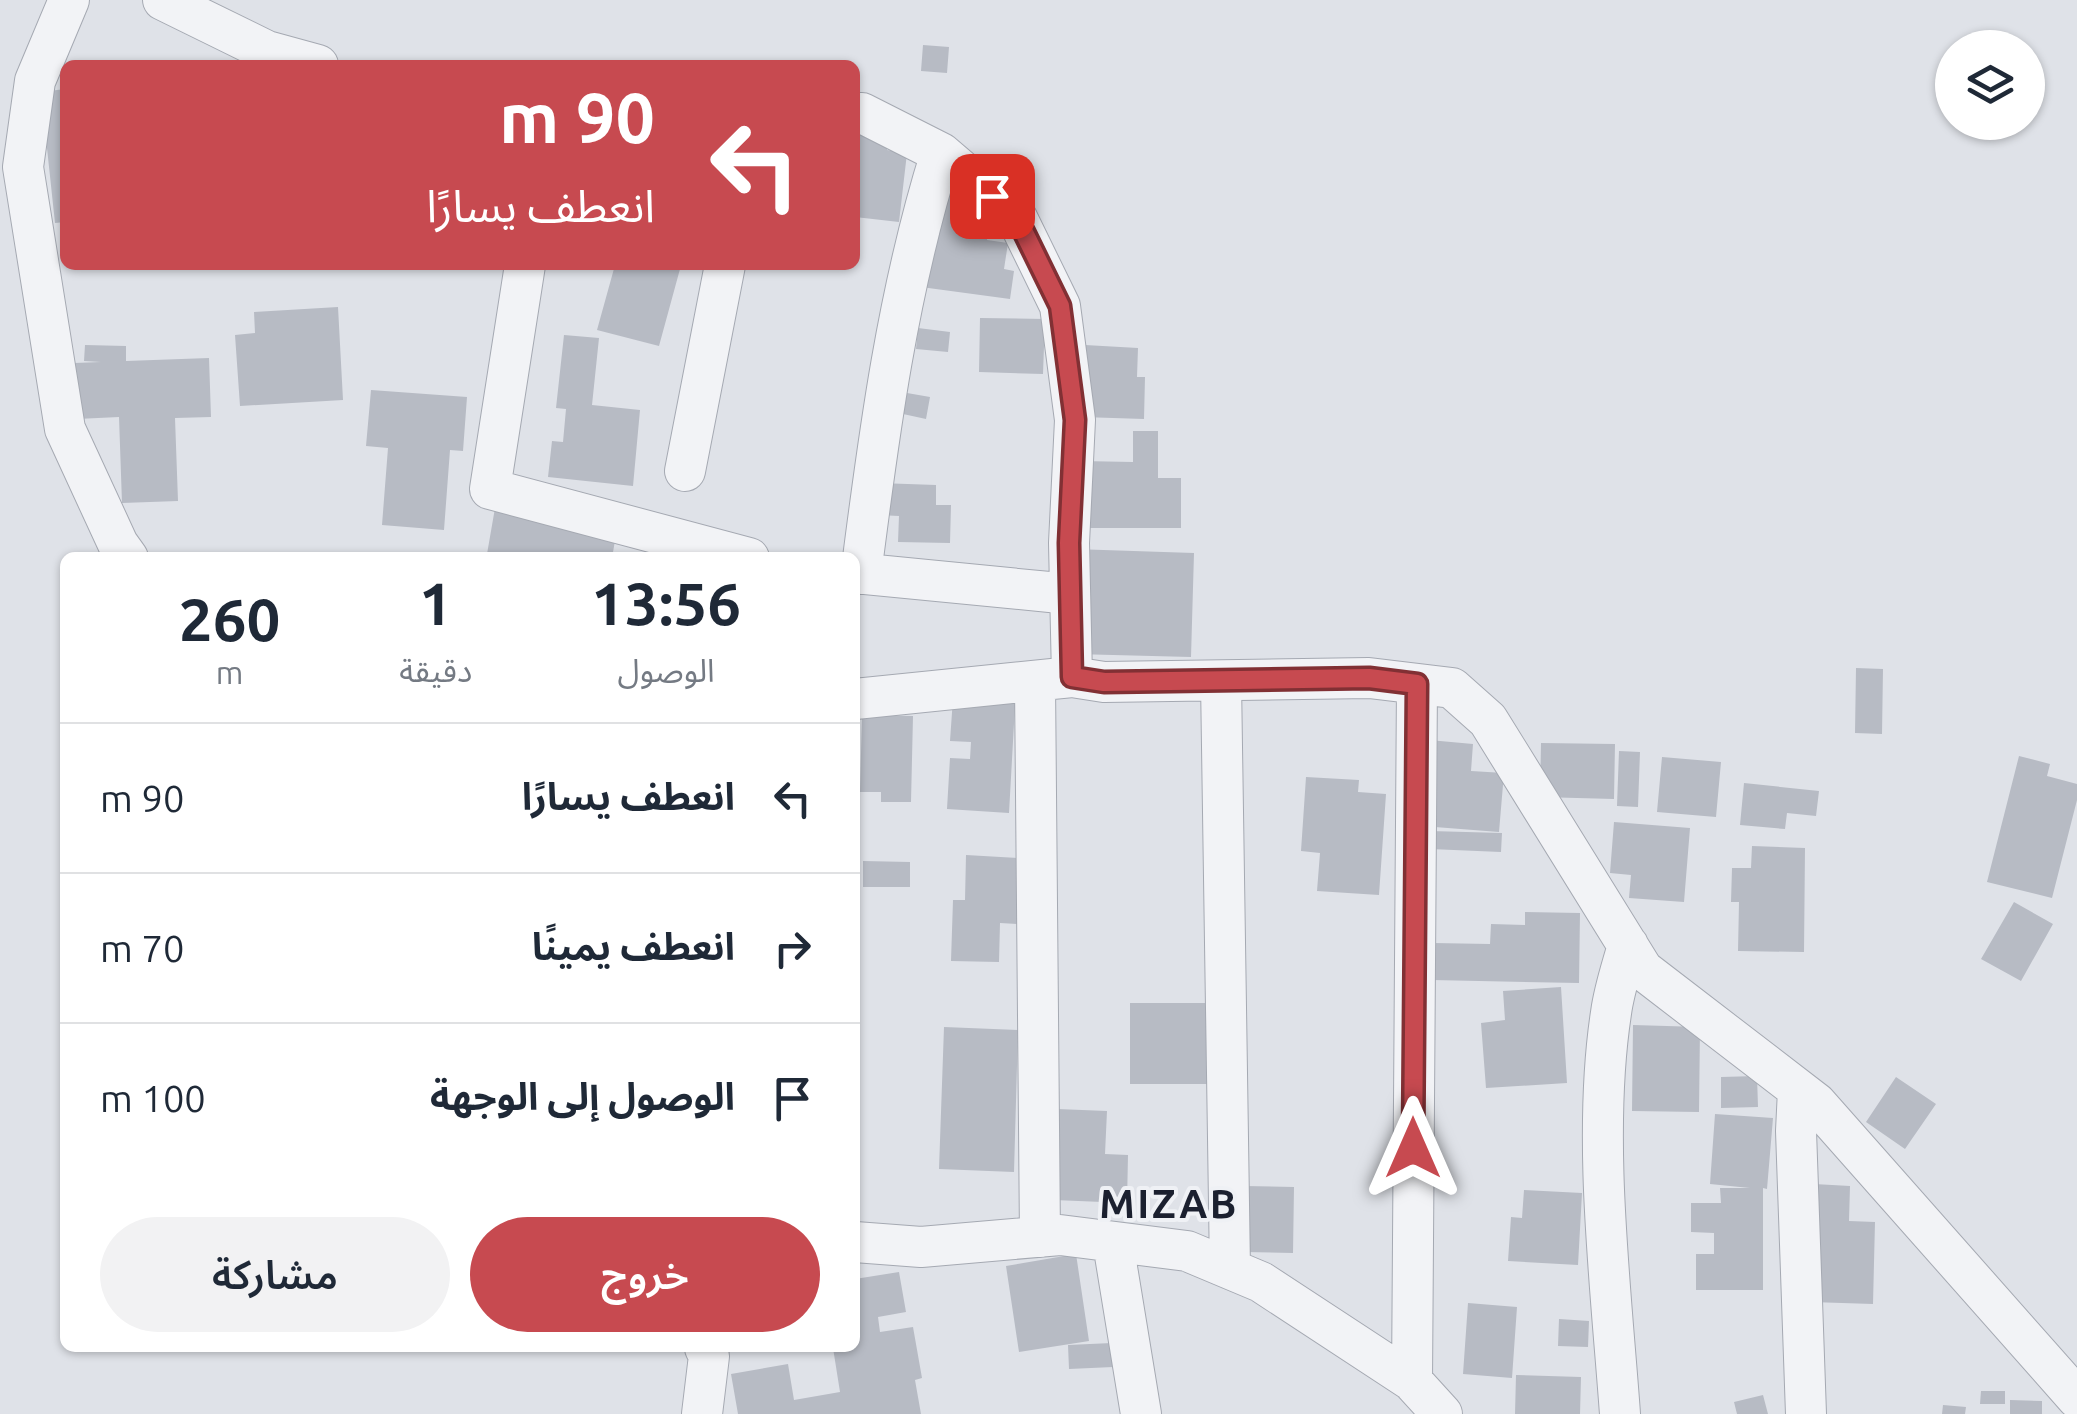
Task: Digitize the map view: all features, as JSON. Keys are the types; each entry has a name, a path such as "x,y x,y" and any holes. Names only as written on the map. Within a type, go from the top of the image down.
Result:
{"street":[{"path":"69,0 36,81 23,167 64,429 124,552"},
{"path":"163,0 267,51 300,60"},
{"path":"860,113 941,153 1017,218 1060,306 1075,420 1070,594 1053,680 1040,1236"},
{"path":"860,560 882,410 917,230 941,153"},
{"path":"524,270 490,488 727,552"},
{"path":"685,472 724,270"},
{"path":"860,574 1070,594"},
{"path":"860,698 1053,680 1369,678 1452,688 1488,720 1643,970 1816,1103 2077,1398"},
{"path":"1220,681 1230,1269"},
{"path":"1412,1381 1417,684"},
{"path":"1620,1414 1607,1234 1604,1104 1611,1012 1628,946"},
{"path":"1798,1090 1796,1132 1806,1414"},
{"path":"860,1242 920,1247 1060,1235 1187,1251 1261,1282 1412,1381 1442,1414"},
{"path":"1112,1243 1142,1414"},
{"path":"702,1414 707,1352"}],"building":[{"path":"923,45 949,47 947,73 921,71"},
{"path":"60,90 60,222 55,223 41,92"},
{"path":"860,134 889,137 887,150 907,153 899,222 860,218"},
{"path":"935,186 971,191 968,216 990,218 987,240 1008,243 1004,269 1014,271 1010,299 921,287"},
{"path":"614,270 680,270 659,346 597,330"},
{"path":"338,307 343,400 240,406 235,335 255,333 254,312"},
{"path":"980,318 1045,319 1043,374 979,372"},
{"path":"918,328 950,332 948,352 916,349"},
{"path":"564,335 599,338 592,405 640,410 633,486 548,477 552,441 563,442 566,409 556,408"},
{"path":"85,345 126,346 126,361 209,358 211,417 175,418 178,501 122,503 119,417 77,419 74,363 101,362 84,361"},
{"path":"1085,345 1138,348 1137,377 1145,377 1144,419 1082,417"},
{"path":"371,390 467,397 463,451 450,450 444,530 382,525 388,448 366,446"},
{"path":"907,393 930,397 926,419 903,414"},
{"path":"1133,431 1158,431 1158,478 1181,478 1181,528 1081,528 1081,461 1133,462"},
{"path":"879,483 936,485 936,505 951,505 950,543 898,542 899,516 878,515"},
{"path":"495,508 617,529 613,552 487,552"},
{"path":"1073,549 1194,553 1191,657 1074,654"},
{"path":"1856,668 1883,669 1882,734 1855,733"},
{"path":"954,684 1016,688 1009,813 947,809 950,758 970,759 971,742 950,741"},
{"path":"862,715 913,716 911,802 881,802 881,792 860,792"},
{"path":"1429,740 1473,744 1471,771 1504,773 1499,832 1422,826"},
{"path":"1541,743 1615,744 1614,799 1540,797"},
{"path":"1619,751 1640,752 1638,807 1617,806"},
{"path":"2019,756 2050,764 2047,776 2077,784 2077,800 2052,898 1987,882"},
{"path":"1662,757 1721,762 1716,817 1657,812"},
{"path":"1306,777 1359,780 1358,792 1386,794 1379,895 1317,891 1320,853 1301,851"},
{"path":"1744,783 1819,791 1816,816 1787,813 1785,829 1740,825"},
{"path":"1614,822 1690,828 1684,902 1629,898 1631,875 1610,873"},
{"path":"1430,831 1502,833 1501,852 1430,849"},
{"path":"1752,846 1805,848 1804,952 1738,951 1739,902 1731,902 1732,868 1751,868"},
{"path":"966,855 1019,858 1017,924 1000,923 999,962 951,961 953,900 965,900"},
{"path":"863,861 910,862 910,887 863,887"},
{"path":"2014,902 2053,924 2021,981 1981,959"},
{"path":"1525,912 1580,913 1579,983 1432,980 1433,943 1490,944 1491,924 1525,925"},
{"path":"1561,987 1567,1083 1486,1088 1481,1023 1505,1020 1503,991"},
{"path":"1130,1003 1207,1003 1207,1084 1130,1084"},
{"path":"1633,1025 1700,1027 1699,1112 1632,1111"},
{"path":"944,1027 1018,1030 1014,1172 939,1169"},
{"path":"1757,1076 1758,1107 1721,1108 1721,1077"},
{"path":"1896,1077 1936,1104 1905,1149 1866,1122"},
{"path":"1057,1109 1107,1111 1105,1154 1128,1155 1127,1203 1054,1200"},
{"path":"1715,1114 1773,1118 1767,1189 1763,1188 1763,1290 1696,1290 1696,1254 1714,1254 1714,1233 1691,1232 1691,1203 1721,1203 1720,1188 1750,1188 1710,1184"},
{"path":"1814,1184 1850,1186 1849,1221 1875,1222 1873,1304 1811,1302"},
{"path":"1244,1186 1294,1187 1293,1253 1244,1252"},
{"path":"1524,1190 1582,1193 1578,1265 1508,1261 1511,1217 1522,1218"},
{"path":"1076,1254 1089,1341 1019,1352 1006,1266"},
{"path":"899,1272 906,1312 878,1317 880,1332 913,1327 922,1378 915,1380 921,1414 738,1414 731,1374 788,1364 794,1400 840,1392 834,1352 860,1352 860,1278"},
{"path":"1468,1303 1517,1307 1512,1378 1463,1374"},
{"path":"1559,1319 1589,1321 1588,1347 1558,1346"},
{"path":"1112,1343 1113,1367 1069,1369 1068,1345"},
{"path":"1516,1375 1581,1377 1580,1414 1515,1414"},
{"path":"1981,1391 2005,1391 2005,1404 1980,1404"},
{"path":"1763,1395 1768,1414 1737,1414 1734,1402"},
{"path":"2010,1400 2042,1401 2042,1414 2010,1414"},
{"path":"1943,1405 1966,1407 1965,1414 1942,1414"}],"district":[{"name":"MIZAB","path":"1169,1203"}],"route":[{"path":"992,196 1017,218 1060,306 1075,420 1069,543 1072,677 1104,682 1369,678 1417,684 1413,1148"}]}
